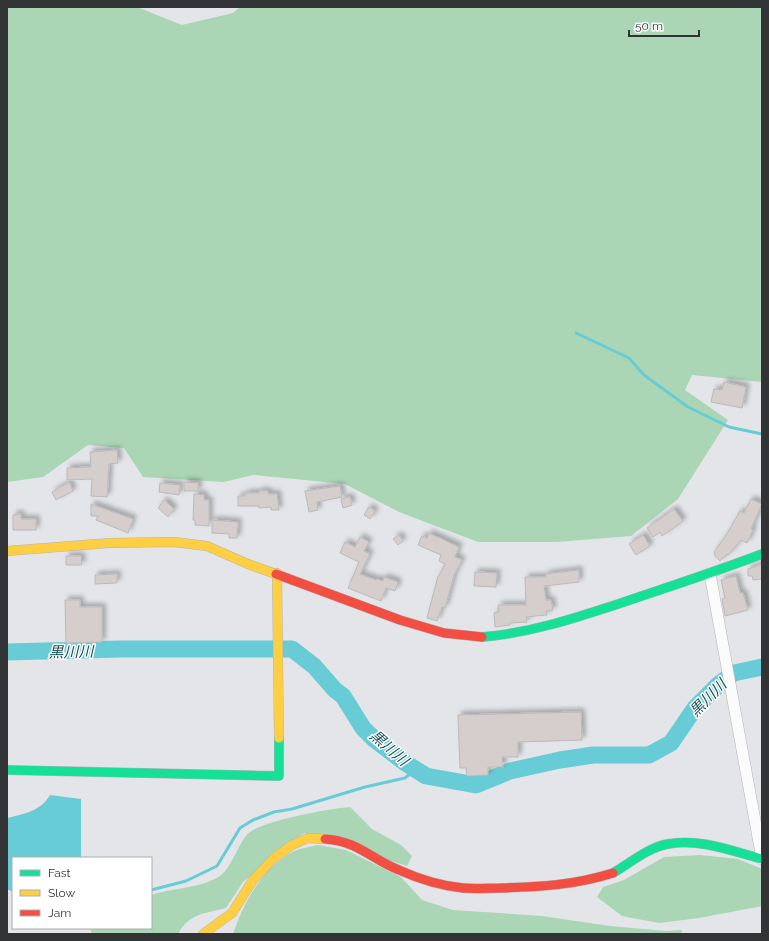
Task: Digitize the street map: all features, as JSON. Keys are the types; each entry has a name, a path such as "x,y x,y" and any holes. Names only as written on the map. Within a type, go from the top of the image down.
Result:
{"street":[{"path":"7,551 109,543 174,542 207,546 248,564 277,573 427,629 444,633 479,637 505,635 546,627 710,574 762,554"},
{"path":"7,770 279,776 277,573"},
{"path":"203,934 232,913 253,880 274,858 292,845 308,838 340,840 370,853 398,870 430,881 463,888 546,886 586,881 613,874 654,849 668,844 708,844 762,859 710,574"}],"green space":[{"path":"7,7 137,7 182,25 233,13 240,7 762,7 762,382 692,375 685,390 728,420 678,499 631,536 557,542 478,542 399,512 345,484 253,475 224,482 143,477 124,448 88,445 43,477 7,482"},
{"path":"350,807 372,829 401,845 412,856 407,866 304,833 243,882 226,908 204,913 192,918 178,934 92,934 90,929 152,929 152,895 206,883 221,875 229,866 246,836 258,828 283,819"},
{"path":"318,845 346,850 401,877 422,900 453,910 542,916 610,926 666,931 682,930 681,934 233,934 237,922 249,898 264,876 283,858 294,851"},
{"path":"700,855 738,859 762,869 762,906 699,918 659,923 622,916 597,897 603,887 624,880 664,857"}],"water":[{"path":"50,795 81,799 81,857 12,857 12,892 7,889 7,818 32,811 42,805"}],"building":[{"path":"724,382 746,387 742,408 711,402 714,389 722,390"},
{"path":"117,450 118,463 109,464 107,497 91,496 92,479 67,480 67,468 91,467 90,452"},
{"path":"69,482 73,491 56,500 52,492"},
{"path":"184,482 198,483 198,491 184,491"},
{"path":"160,483 180,485 179,495 159,492"},
{"path":"340,486 342,497 317,502 318,510 309,512 305,491"},
{"path":"259,491 268,491 268,494 277,494 279,510 271,510 271,507 259,508 259,506 238,506 238,496 245,496 245,493 259,493"},
{"path":"194,494 204,495 204,500 209,500 209,526 195,525 195,520 193,520"},
{"path":"350,497 352,505 343,508 341,499"},
{"path":"751,499 762,504 751,529 753,530 747,543 741,540 728,555 727,554 720,561 715,556 714,552 727,534 740,511 744,513"},
{"path":"164,500 174,509 168,517 158,508"},
{"path":"91,504 133,519 128,533 96,520 98,516 91,516"},
{"path":"369,507 375,511 370,519 364,515"},
{"path":"674,509 683,521 662,536 660,532 653,537 647,528"},
{"path":"21,514 21,519 36,519 36,530 13,530 13,515"},
{"path":"212,520 238,522 237,538 229,538 229,534 212,533"},
{"path":"429,533 459,547 455,557 462,560 454,575 445,608 442,607 437,621 427,618 438,576 445,564 439,561 441,555 418,545 422,536 427,538"},
{"path":"399,535 403,541 398,545 393,539"},
{"path":"643,535 650,546 636,555 629,544"},
{"path":"360,537 369,542 364,551 370,554 360,574 376,580 383,581 384,577 398,582 395,591 386,588 381,601 348,588 359,562 340,553 345,542 355,547"},
{"path":"66,556 81,556 82,565 66,565"},
{"path":"762,564 762,579 753,580 752,576 748,576 748,569"},
{"path":"579,570 579,582 544,586 546,600 551,600 553,610 546,611 547,615 526,617 527,622 510,623 510,625 495,627 494,613 499,612 498,605 526,605 525,577 546,577 546,574"},
{"path":"475,572 497,573 496,587 474,586"},
{"path":"117,574 117,583 95,584 95,575"},
{"path":"736,576 740,593 743,593 748,610 725,616 722,599 725,598 721,580"},
{"path":"65,600 80,600 80,607 102,607 102,642 66,643"},
{"path":"581,712 582,740 518,742 518,757 502,757 503,767 488,767 488,775 467,776 466,768 460,768 458,715"}],"waterway":[{"path":"576,333 629,358 644,375 688,407 729,427 762,434"},
{"name":"黒川川","path":"7,652 120,649 292,649 314,666 335,690 343,696 363,728 374,739 404,762 426,776 476,785 510,771 560,760 593,755 649,755 671,743 695,708 719,684 734,673 762,667"},
{"path":"152,890 186,881 217,866 240,828 253,820 274,812 292,809 365,787 405,778 415,770"}],"traffic: fast":[{"path":"482,637 518,632 570,619 692,579 762,554"},
{"path":"7,770 279,776 279,738"},
{"path":"613,873 654,848 668,844 703,844 762,859"}],"traffic: slow":[{"path":"7,551 109,543 174,542 207,546 248,564 276,574"},
{"path":"277,573 279,738"},
{"path":"203,934 232,913 253,880 274,858 292,845 308,838 325,839"}],"traffic: jam":[{"path":"276,574 400,620 444,633 482,637"},
{"path":"325,839 347,843 389,866 414,876 439,884 463,888 514,888 557,885 613,873"}]}
